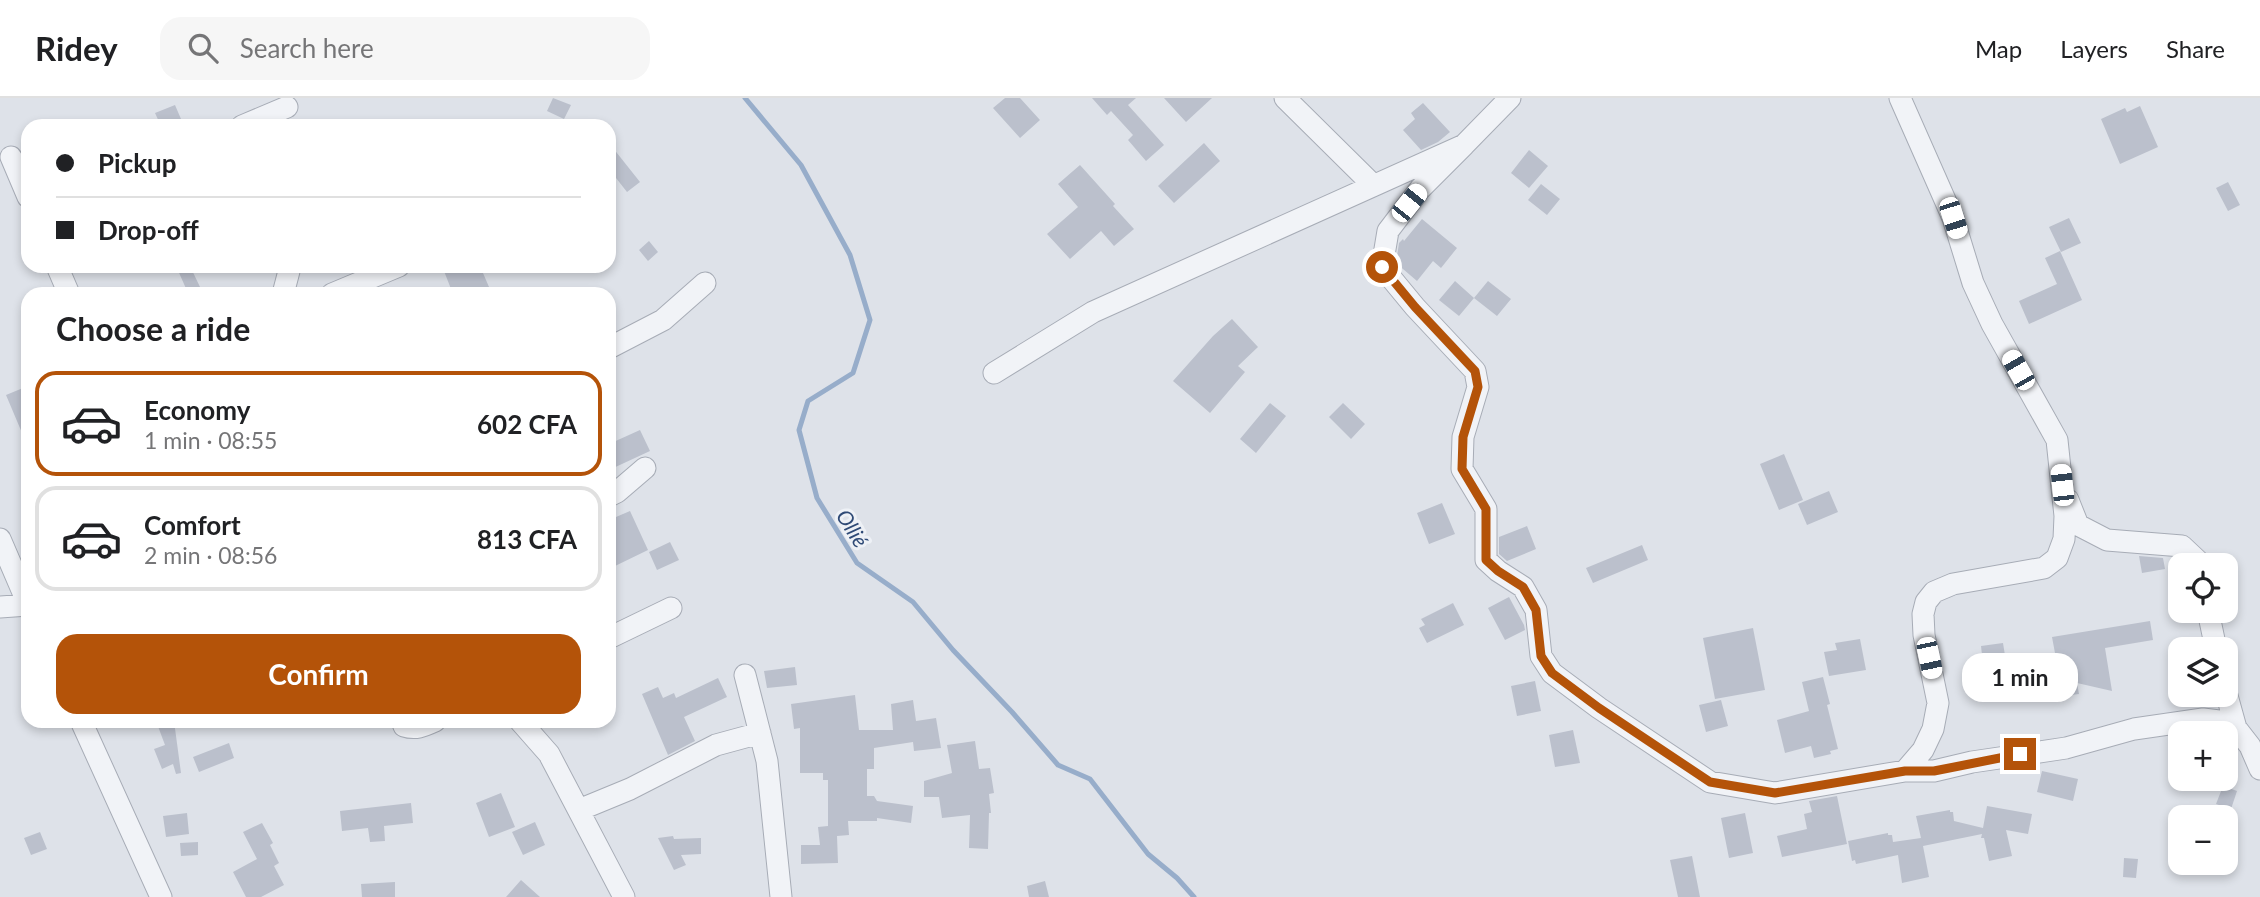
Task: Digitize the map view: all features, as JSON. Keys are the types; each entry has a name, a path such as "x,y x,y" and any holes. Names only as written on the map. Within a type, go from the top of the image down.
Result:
{"street":[{"path":"1285,98 1373,185"},
{"path":"1510,98 1420,189 1393,224 1388,231 1382,267 1475,371 1478,387 1463,437 1462,469 1486,509 1486,560 1523,587 1536,610 1541,656 1552,673 1599,708 1710,782 1775,793 1905,771 1934,771 1972,762 2066,748 2134,729 2168,724"},
{"path":"1900,98 1953,218 1973,283 1992,324 2057,440 2065,516 2064,539 2057,558 2044,568 1953,584 1934,592 1926,602 1923,614 1924,635 1938,703 1933,729 1923,750 1905,771"},
{"path":"259,119 287,107"},
{"path":"994,373 1093,312 1464,145"},
{"path":"11,157 21,181"},
{"path":"349,287 382,273"},
{"path":"616,344 663,320 705,283"},
{"path":"616,492 645,468"},
{"path":"2062,485 2078,525 2107,540 2182,546 2189,553"},
{"path":"0,538 21,588"},
{"path":"0,607 21,606"},
{"path":"616,635 671,608"},
{"path":"745,675 767,761 781,897"},
{"path":"2189,721 2219,721"},
{"path":"84,728 162,897"},
{"path":"526,728 549,754 624,897"},
{"path":"2238,730 2250,746 2260,769"},
{"path":"579,810 630,789 716,744 760,733"}],"building":[{"path":"553,98 571,105 564,119 547,111"},
{"path":"1005,98 1020,98 1040,120 1020,138 993,108"},
{"path":"1092,98 1136,98 1128,105 1164,145 1146,161 1128,140 1133,135 1111,111 1107,115"},
{"path":"1164,98 1212,98 1186,122"},
{"path":"1423,103 1450,132 1438,142 1421,150 1403,130 1415,119 1411,113"},
{"path":"175,105 181,119 158,119 155,113"},
{"path":"2140,106 2158,147 2120,164 2101,119 2125,108 2127,112"},
{"path":"1204,143 1220,161 1174,203 1158,186"},
{"path":"1529,150 1548,166 1529,188 1511,173"},
{"path":"616,152 640,182 627,192 616,178"},
{"path":"1080,165 1134,229 1114,246 1101,231 1070,259 1047,234 1078,207 1058,184"},
{"path":"2228,182 2240,205 2228,211 2216,188"},
{"path":"1541,184 1560,199 1547,215 1528,200"},
{"path":"2069,218 2081,243 2061,252 2049,227"},
{"path":"1422,219 1457,248 1441,268 1433,261 1417,281 1396,263 1399,243 1403,239 1404,241"},
{"path":"649,241 658,252 648,261 639,250"},
{"path":"2060,251 2082,300 2029,324 2019,301 2057,284 2045,258"},
{"path":"179,273 193,273 200,287 185,287"},
{"path":"445,273 483,273 489,287 450,287"},
{"path":"1455,281 1474,298 1459,316 1439,300"},
{"path":"1488,281 1511,299 1497,316 1474,298"},
{"path":"1232,319 1258,347 1238,366 1245,372 1210,413 1173,381"},
{"path":"21,389 21,430 6,395"},
{"path":"1270,403 1286,416 1256,453 1240,439"},
{"path":"1343,403 1365,424 1351,439 1329,417"},
{"path":"640,430 650,451 616,467 616,441"},
{"path":"1784,454 1803,500 1779,510 1760,464"},
{"path":"1829,491 1838,512 1807,525 1798,504"},
{"path":"1442,503 1455,534 1429,544 1417,513"},
{"path":"630,511 648,550 616,566 616,517"},
{"path":"1527,526 1536,549 1507,561 1499,554 1499,537"},
{"path":"670,542 679,560 657,570 649,552"},
{"path":"1642,545 1648,560 1593,583 1586,568"},
{"path":"2139,556 2163,558 2165,569 2142,573"},
{"path":"1509,597 1525,630 1505,640 1488,608"},
{"path":"1453,603 1464,625 1427,643 1419,628 1425,625 1421,619"},
{"path":"2150,621 2153,640 2105,648 2112,691 2077,683 2079,694 2063,696 2052,637"},
{"path":"1753,628 1765,690 1715,699 1703,638"},
{"path":"1860,639 1866,670 1829,676 1824,652 1837,650 1835,643"},
{"path":"2003,643 2007,668 1984,672 1981,646"},
{"path":"795,667 797,685 767,688 764,671"},
{"path":"1823,677 1838,749 1830,751 1831,754 1814,758 1811,746 1785,753 1777,720 1809,711 1802,682"},
{"path":"718,678 727,697 684,717 695,741 668,755 642,694 658,687 663,698 674,693 676,698"},
{"path":"1535,681 1541,711 1517,716 1511,686"},
{"path":"855,695 859,730 893,730 891,704 913,700 916,721 936,718 941,748 914,751 913,742 874,748 874,769 867,769 867,796 874,796 877,801 913,806 911,823 877,818 877,821 848,821 849,835 837,836 838,863 801,864 801,845 820,845 818,827 828,826 828,780 823,780 823,773 800,773 800,728 794,729 791,704"},
{"path":"1721,700 1728,726 1706,732 1699,705"},
{"path":"159,728 175,728 181,773 176,774 173,764 162,769 154,749 165,745"},
{"path":"1573,730 1580,763 1555,767 1549,735"},
{"path":"975,741 979,769 990,768 994,793 989,794 991,813 988,849 969,848 970,815 942,818 939,797 924,797 924,781 952,773 947,745"},
{"path":"229,743 234,758 199,772 193,757"},
{"path":"2042,771 2078,779 2073,801 2037,792"},
{"path":"2221,791 2237,791 2232,805 2216,804"},
{"path":"501,793 515,827 489,837 476,803"},
{"path":"1837,796 1847,844 1782,857 1777,836 1807,829 1804,814 1812,812 1809,801"},
{"path":"411,803 413,823 384,826 385,841 370,842 368,828 342,831 340,811"},
{"path":"1987,806 2032,814 2028,834 2006,830 2012,856 1989,861 1982,834 1923,846 1929,877 1902,883 1898,855 1856,864 1855,860 1852,861 1848,841 1888,833 1892,835 1893,842 1921,838 1916,816 1950,810 1953,812 1954,821 1983,828"},
{"path":"187,813 189,834 166,837 163,816"},
{"path":"1745,813 1753,853 1729,858 1721,818"},
{"path":"535,822 545,845 523,855 512,832"},
{"path":"262,823 273,843 270,845 279,863 274,866 284,885 261,897 246,897 233,872 257,859 243,832"},
{"path":"40,832 47,849 31,855 24,838"},
{"path":"673,836 674,839 701,838 701,854 681,855 686,865 674,870 658,838"},
{"path":"198,842 198,855 181,856 180,843"},
{"path":"1692,856 1700,897 1678,897 1670,860"},
{"path":"2124,858 2138,859 2136,878 2123,877"},
{"path":"521,880 540,897 506,897"},
{"path":"1045,881 1049,897 1029,897 1027,886"},
{"path":"395,882 395,897 362,897 361,884"}],"waterway":[{"name":"Ollié","path":"745,98 801,165 850,255 870,320 853,373 808,401 799,430 817,498 857,563 913,602 1058,765 1090,779 1148,854 1177,878 1194,897"}],"route":[{"path":"1382,267 1475,371 1478,387 1463,437 1462,469 1486,509 1486,560 1523,587 1536,610 1541,656 1552,673 1599,708 1710,782 1759,791 1775,793 1905,771 1934,771 2020,754"}]}
